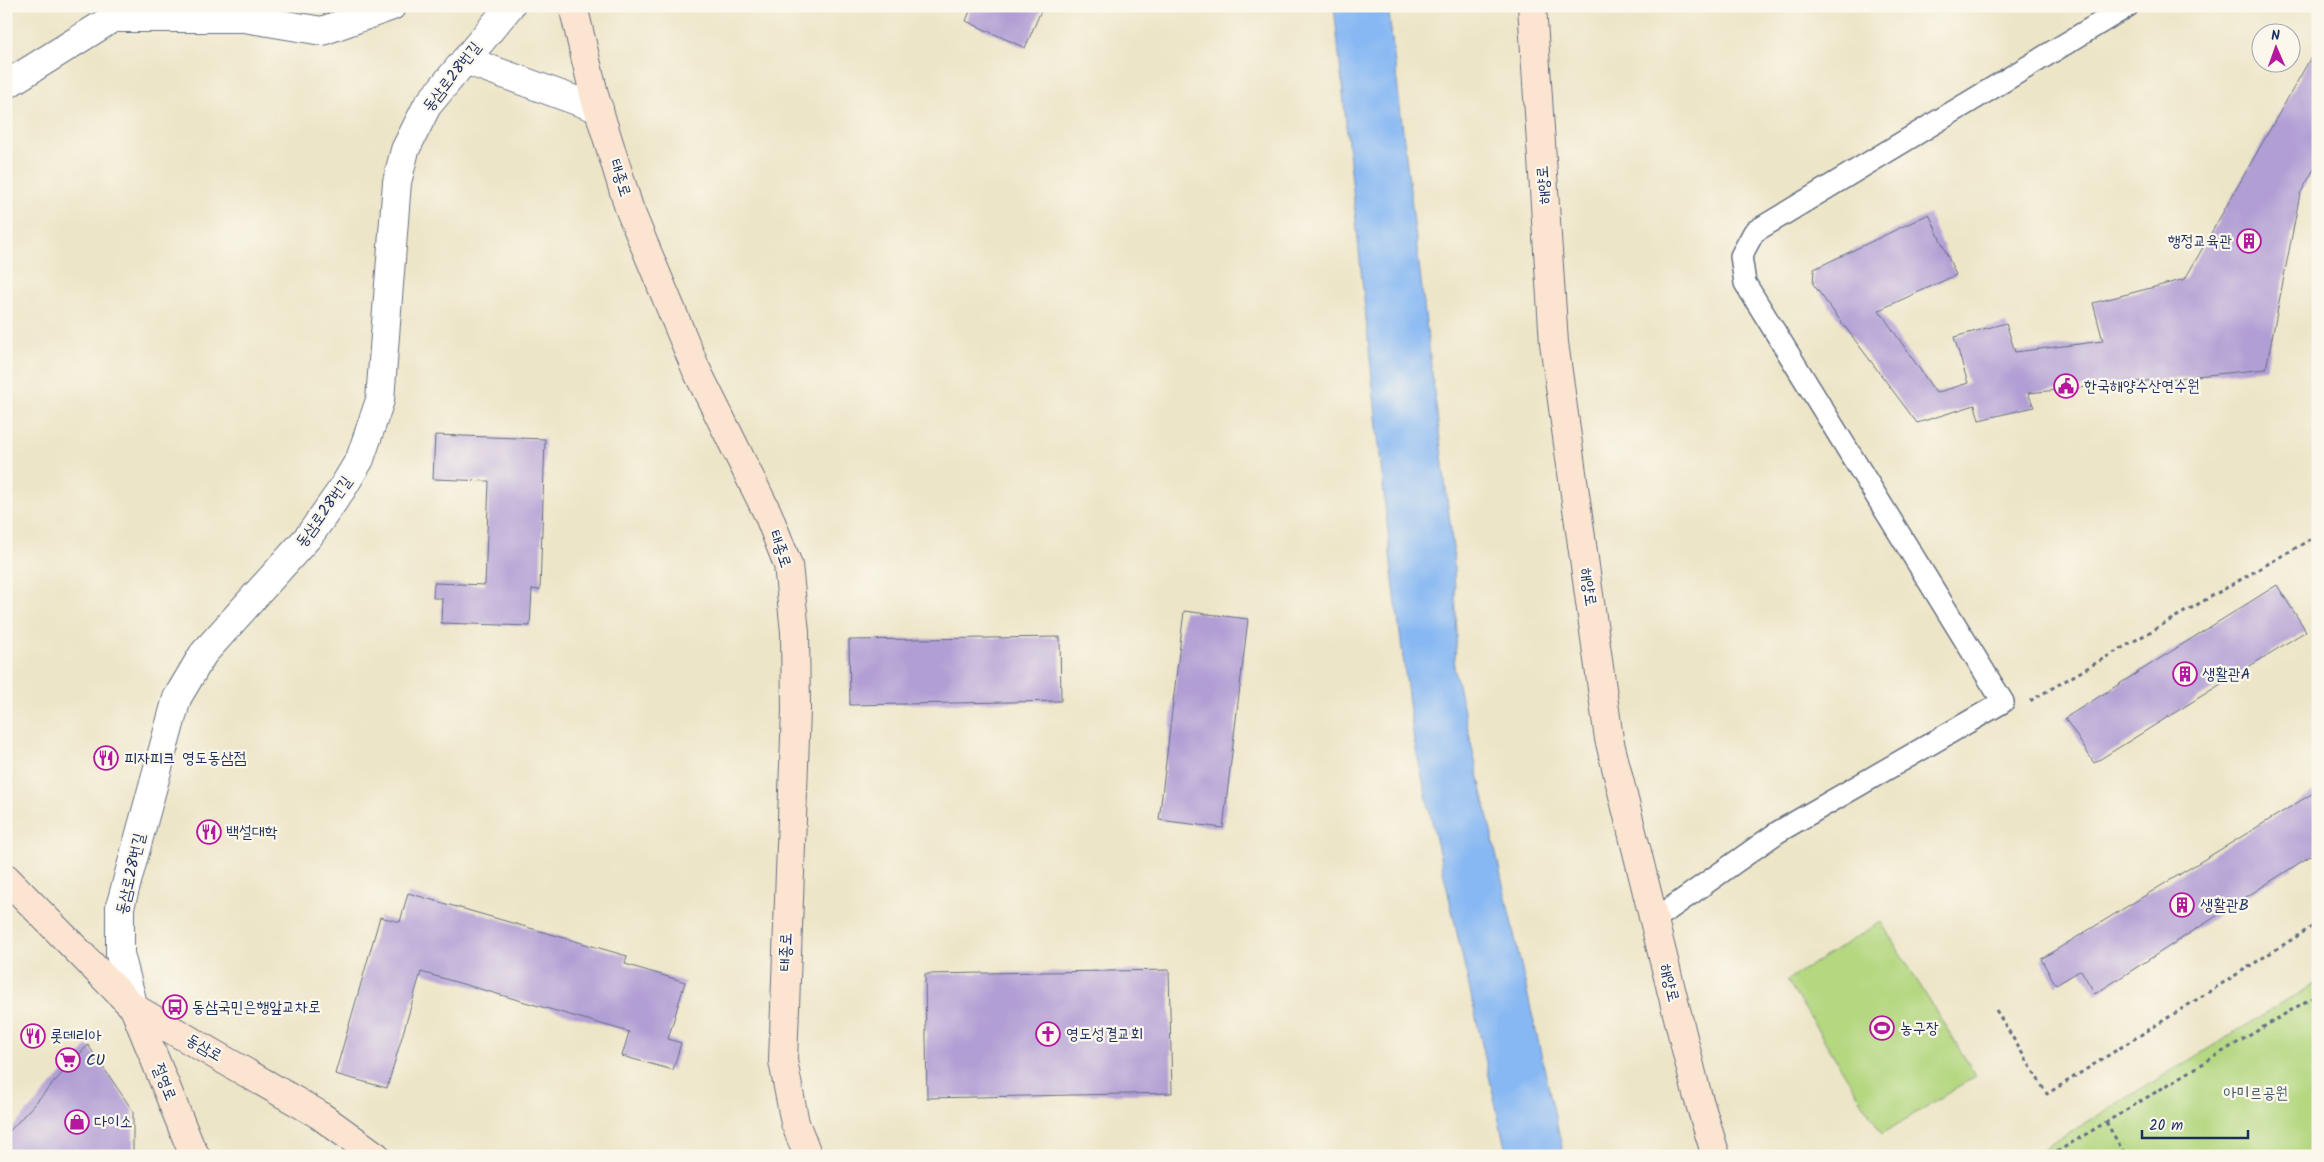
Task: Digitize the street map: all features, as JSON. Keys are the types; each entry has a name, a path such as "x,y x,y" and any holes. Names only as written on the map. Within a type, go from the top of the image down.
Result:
{"main road":[{"name":"태종로","path":"573,6 599,109 629,208 696,369 768,514 788,565 796,632 796,710 783,1061 795,1123 808,1156"},
{"name":"해양로","path":"1532,6 1554,343 1609,739 1697,1094 1716,1156"},
{"name":"동삼로","path":"6,878 134,1008 318,1114 376,1156"},
{"name":"절영로","path":"134,1008 190,1146 196,1156"}],"street":[{"path":"6,85 114,18 244,18 322,32 392,6"},
{"name":"동삼로28번길","path":"134,1008 120,954 120,907 177,698 203,654 309,536 342,489 360,459 380,400 397,182 405,150 427,106 510,6"},
{"path":"465,60 599,109"}],"lane":[{"path":"1654,920 1778,832 2003,702 1745,283 1741,256 1754,232 2128,6"}],"path":[{"path":"2030,702 2318,535"},
{"path":"1996,1010 2046,1094 2318,923"},
{"path":"2050,1156 2318,994"},
{"path":"2106,1122 2126,1156"}],"green space":[{"name":"농구장","path":"1881,922 1976,1076 1882,1134 1787,980"},
{"name":"아미르공원","path":"2318,982 2318,1156 2031,1156"}],"water":[{"path":"1334,6 1388,6 1453,548 1457,635 1454,667 1564,1156 1507,1156 1414,741 1392,573"}],"building":[{"path":"972,6 1043,6 1025,48 966,21"},
{"name":"행정교육관","path":"2318,45 2318,162 2300,194 2266,369 2028,393 2034,407 1979,420 1975,405 1917,423 1813,284 1814,269 1929,214 1956,275 1879,310 1936,393 1968,383 1954,337 2006,323 2015,352 2103,341 2093,303 2185,279"},
{"path":"435,435 545,439 540,590 532,589 530,626 441,623 442,598 433,598 434,583 485,585 489,481 433,479"},
{"name":"생활관A","path":"2277,585 2306,631 2094,763 2065,718"},
{"path":"1184,611 1248,619 1223,828 1159,820"},
{"path":"1060,637 1061,701 850,705 849,640"},
{"name":"생활관B","path":"2318,790 2318,851 2095,994 2081,970 2056,985 2041,959"},
{"path":"408,893 627,956 625,964 685,982 668,1039 681,1043 673,1070 622,1056 629,1032 421,972 387,1088 335,1074 380,917 400,922"},
{"name":"영도성결교회","path":"1169,970 1172,1093 927,1098 925,974"},
{"path":"88,1045 133,1111 133,1156 6,1156 6,1135"}],"place":[{"name":"행정교육관","path":"2249,241"},
{"name":"한국해양수산연수원","path":"2066,386"},
{"name":"생활관A","path":"2185,674"},
{"name":"피자피크 영도동삼점","path":"106,758"},
{"name":"백설대학","path":"209,832"},
{"name":"생활관B","path":"2182,905"},
{"name":"동삼국민은행앞교차로","path":"175,1007"},
{"name":"농구장","path":"1882,1028"},
{"name":"영도성결교회","path":"1048,1034"},
{"name":"롯데리아","path":"33,1036"},
{"name":"CU","path":"68,1060"},
{"name":"다이소","path":"77,1122"}]}
